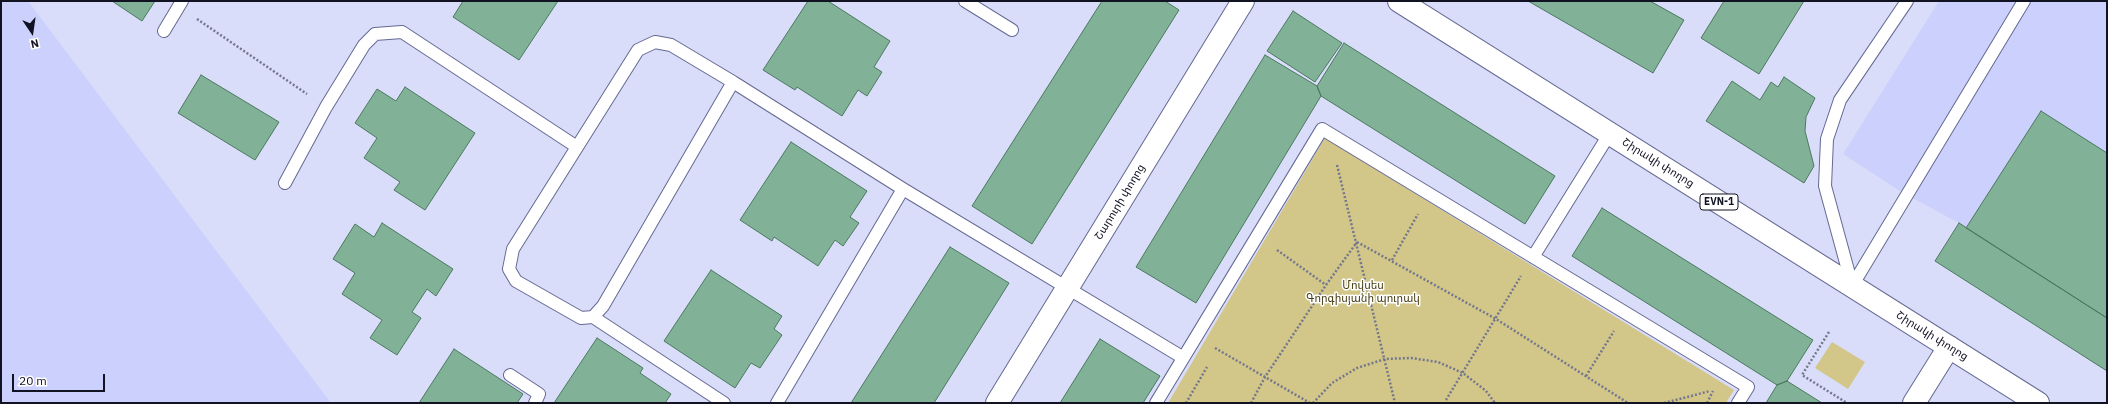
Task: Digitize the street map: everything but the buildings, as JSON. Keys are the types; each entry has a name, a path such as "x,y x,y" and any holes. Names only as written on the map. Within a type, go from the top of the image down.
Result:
{"main road":[{"name":"Շարուրի փողոց","path":"997,403 1243,1"},
{"name":"Շիրակի փողոց","path":"1399,1 2038,403"},
{"path":"1914,403 1949,347"}],"lane":[{"path":"965,1 1012,30"},
{"path":"1852,286 1825,186 1827,139 1840,100 1907,1"},
{"path":"1852,286 2024,1"},
{"path":"164,31 180,4"},
{"path":"285,183 326,107 364,45 375,34 402,32 577,147"},
{"path":"724,403 593,317 582,318 516,281 509,269 513,249 638,50 655,42 671,45 733,82 903,189 1182,357"},
{"path":"593,317 604,306 733,82"},
{"path":"1156,403 1182,357 1322,129 1748,387 1738,403"},
{"path":"1533,257 1610,133"},
{"path":"777,403 903,189"},
{"path":"510,375 540,394 535,403"}],"path":[{"path":"180,4 326,107"},
{"path":"1336,162 1357,242 1395,403"},
{"path":"1392,260 1419,212"},
{"path":"1357,242 1392,260 1496,319 1628,403"},
{"path":"1251,403 1265,377 1326,285 1357,242"},
{"path":"1281,243 1277,250 1326,285"},
{"path":"1446,400 1522,275"},
{"path":"1586,376 1616,327"},
{"path":"1829,332 1802,375 1847,403"},
{"path":"1196,336 1310,403"},
{"path":"1213,355 1217,349"},
{"path":"1313,403 1332,383 1357,368 1385,359 1412,358 1431,361 1463,373 1486,391 1495,403"},
{"path":"1186,403 1209,362"},
{"path":"1664,403 1714,390"}],"shaded area":[{"path":"1,1 28,1 331,403 1,403"},
{"path":"1939,1 2107,1 2107,371 1935,261 1959,223 1903,193 1843,154"}],"green space":[{"name":"Մովսես Գորգիսյանի պուրակ","path":"1325,138 1734,390 1726,403 1168,403"},
{"path":"1832,342 1865,362 1848,389 1815,368"}]}
